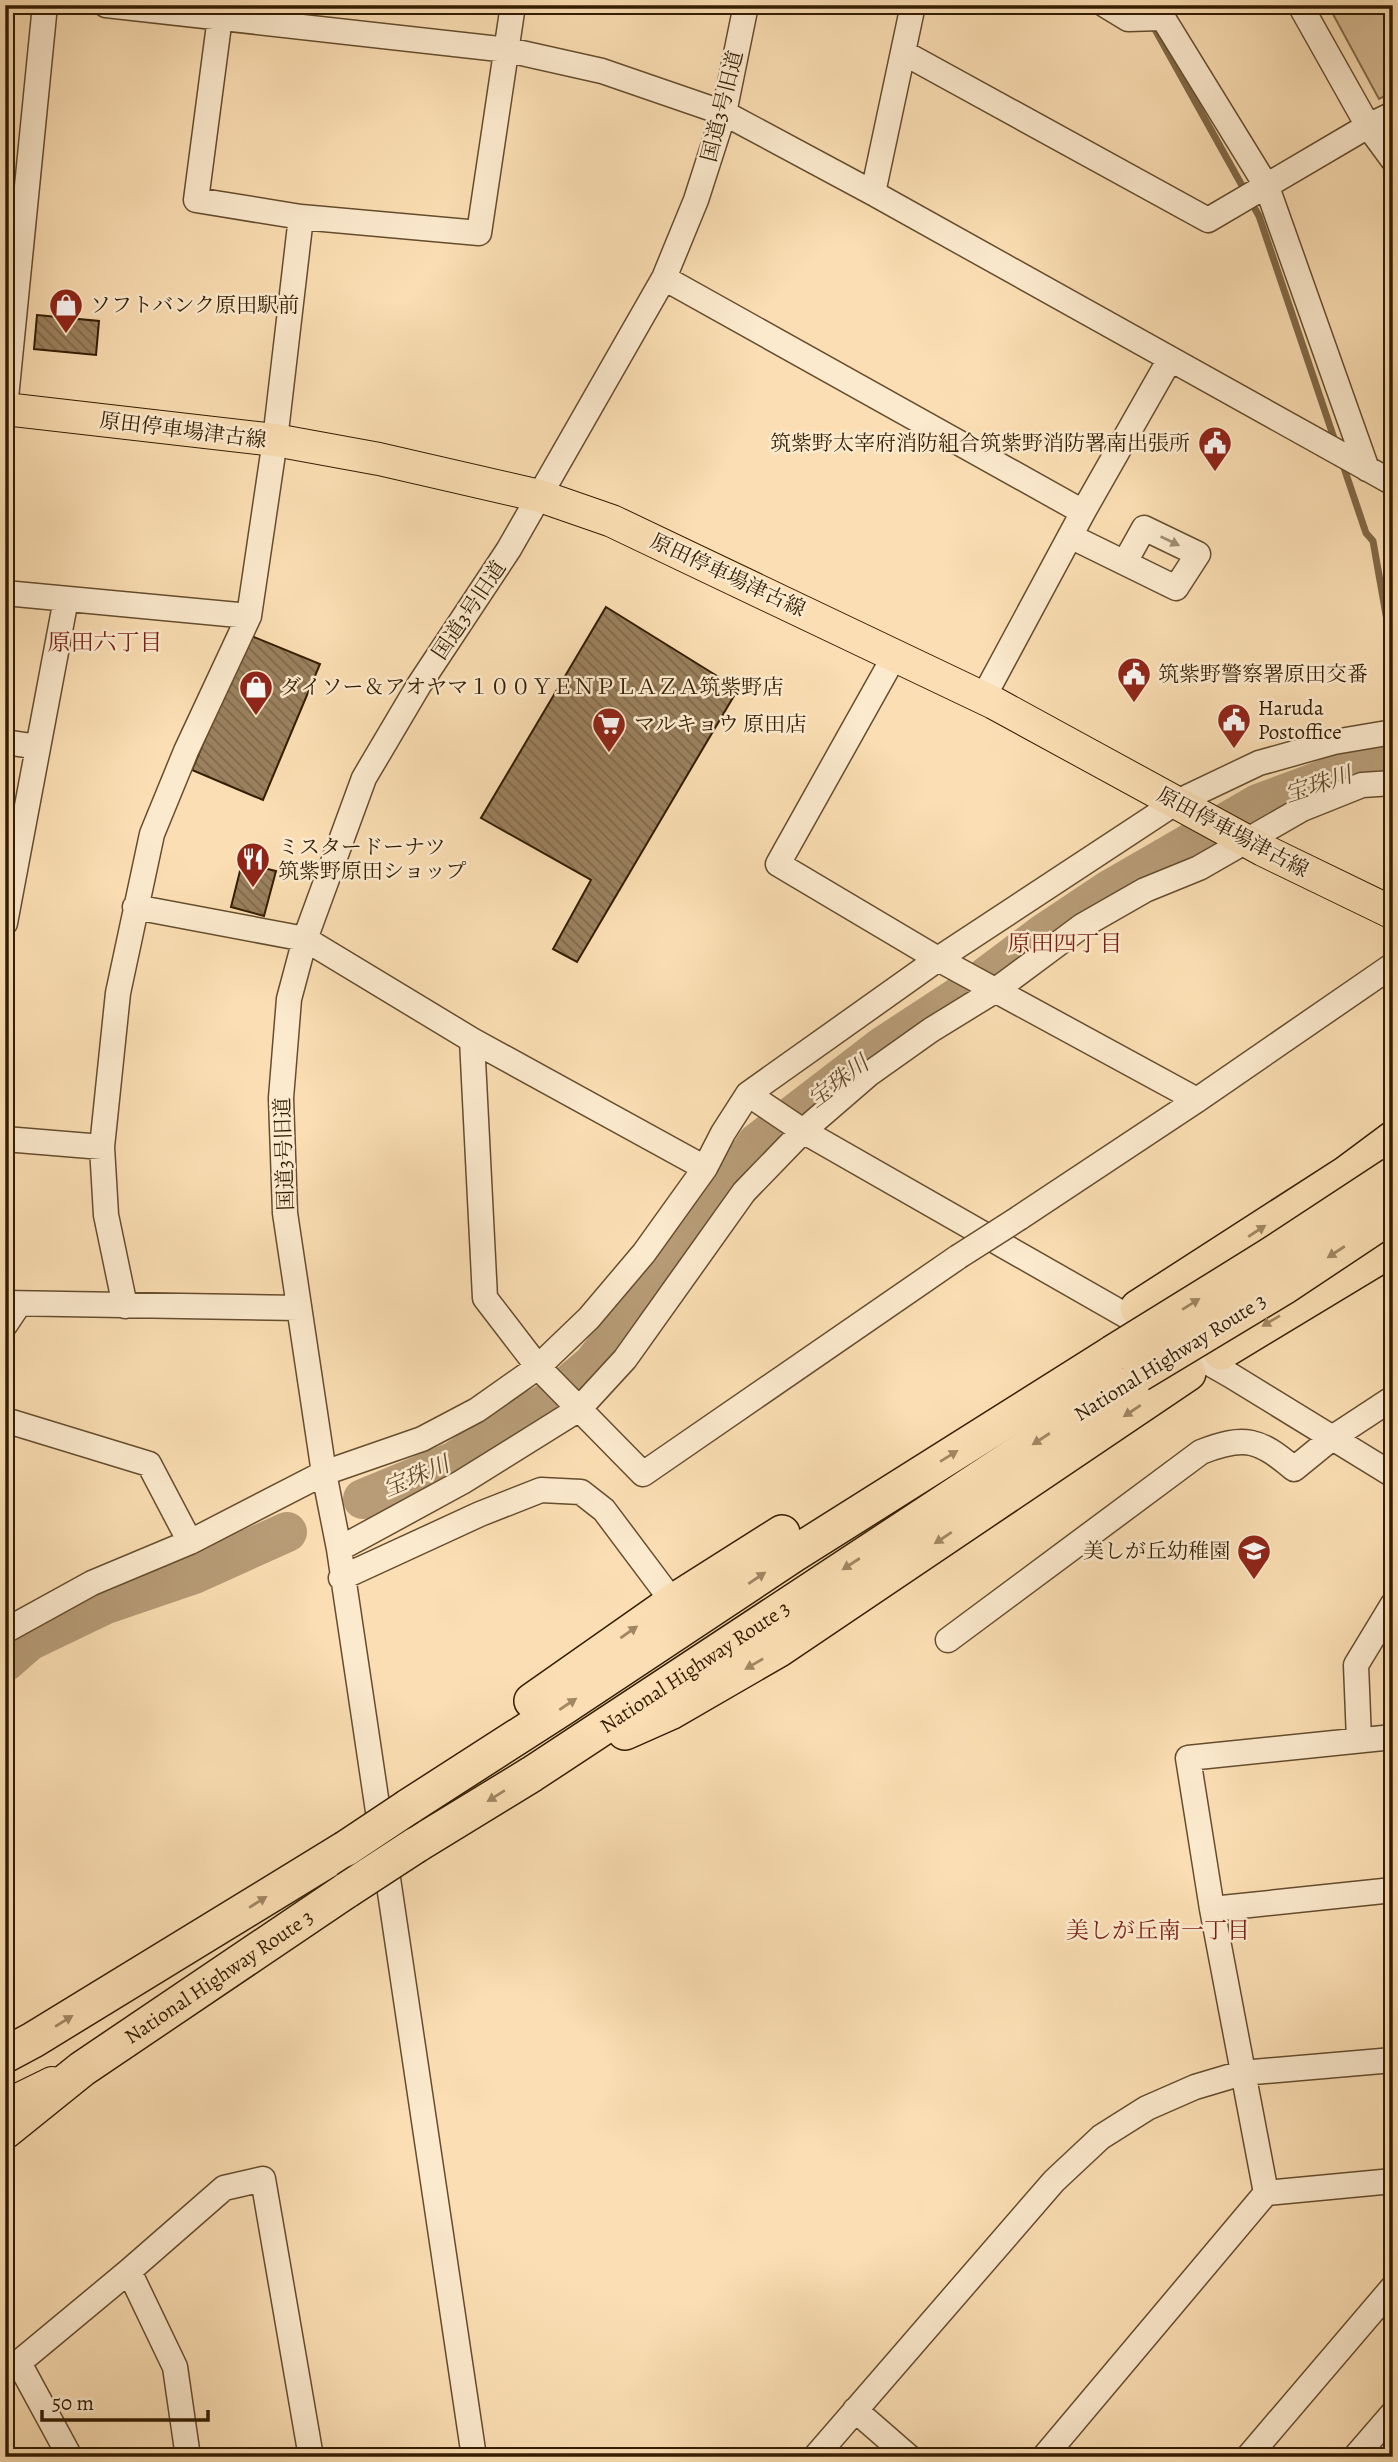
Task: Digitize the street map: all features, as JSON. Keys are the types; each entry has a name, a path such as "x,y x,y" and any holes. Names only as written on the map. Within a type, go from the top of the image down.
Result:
{"highway":[{"path":"446,1784 471,1748 547,1689 673,1602 1118,1353 1138,1308 1346,1174 1393,1139"},
{"name":"National Highway Route 3","path":"15,2052 345,1849 794,1553 1118,1353 1393,1175"},
{"name":"National Highway Route 3","path":"5,2130 82,2069 347,1890 532,1773 1118,1353 1285,1286 1393,1214"},
{"path":"532,1773 670,1712 779,1649 1188,1373 1393,1248"}],"main road":[{"name":"原田停車場津古線","path":"5,408 275,440 379,459 540,496 612,521 983,698 1247,841 1393,913"},
{"path":"5,2106 82,2069"}],"street":[{"path":"5,408 45,5"},
{"path":"106,5 508,50 602,71 724,113 873,193 1393,483"},
{"path":"220,17 197,200 300,217 480,233 513,5"},
{"name":"国道3号旧道","path":"474,2457 341,1578 339,1549 324,1473 285,1213 281,1098 289,999 304,939 365,778 419,685 509,549 664,278 696,200 724,113 746,5"},
{"path":"873,193 913,5"},
{"path":"1105,5 1128,19 1158,12 1267,187 1367,469"},
{"path":"1300,5 1368,126 1393,160"},
{"path":"904,53 1208,220 1393,114"},
{"path":"125,1306 106,1215 102,1147 118,993 152,834 186,751 248,616 275,440 300,217"},
{"path":"664,278 1083,512"},
{"path":"983,698 1083,512 1170,359"},
{"path":"1070,536 1125,562"},
{"path":"5,593 248,616"},
{"path":"5,923 66,599"},
{"path":"895,654 778,864 938,959 1197,1100"},
{"path":"5,1631 92,1583 190,1542 324,1473 422,1439 477,1409 538,1367 589,1318 644,1253 705,1168 747,1094 938,959 1175,803 1259,764 1334,741 1393,733"},
{"path":"5,743 38,747"},
{"path":"339,1549 462,1482 579,1409 625,1359 744,1192 803,1131 869,1074 931,1030 996,990 1082,926 1145,890 1199,868 1302,809 1362,785 1393,783"},
{"path":"135,906 304,939 472,1040 705,1168"},
{"path":"472,1040 485,1298 538,1367 643,1474 958,1257 1197,1100 1393,965"},
{"path":"747,1094 803,1131 1230,1375 1393,1475"},
{"path":"5,1139 102,1147"},
{"path":"5,1325 12,1304 299,1308"},
{"path":"948,1640 1201,1452 1227,1442 1249,1442 1272,1450 1294,1469 1332,1438 1393,1398"},
{"path":"5,1420 149,1464 190,1542"},
{"path":"341,1578 480,1514 541,1490 581,1492 604,1510 673,1602"},
{"path":"1359,1740 1356,1665 1393,1604"},
{"path":"1266,2193 1212,1909 1188,1758 1393,1737"},
{"path":"1212,1909 1393,1890"},
{"path":"815,2457 1072,2161 1101,2137 1147,2108 1195,2087 1242,2073 1393,2060"},
{"path":"70,2457 12,2369 224,2188 263,2179 311,2457"},
{"path":"1044,2457 1266,2193 1393,2181"},
{"path":"129,2271 175,2367 188,2457"},
{"path":"1248,2457 1393,2287"},
{"path":"855,2410 909,2457"},
{"path":"1355,2457 1393,2413"}],"shaded area":[{"path":"1328,5 1393,5 1393,92 1379,99"}],"building":[{"name":"ソフトバンク原田駅前","path":"37,315 99,321 96,355 34,349"},
{"name":"マルキョウ 原田店","path":"606,607 738,689 577,962 553,949 591,880 481,818"},
{"name":"ダイソー＆アオヤマ１００ＹＥＮＰＬＡＺＡ筑紫野店","path":"249,635 320,664 263,800 192,770"},
{"name":"ミスタードーナツ 筑紫野原田ショップ","path":"242,863 276,871 264,916 231,907"}],"waterway":[{"path":"1152,24 1259,216 1336,444"},
{"path":"1342,462 1366,533 1373,541 1389,632 1393,636"},
{"name":"宝珠川","path":"363,1499 455,1461 547,1403 593,1364 720,1200 757,1143 882,1047 966,992 1042,935 1111,889 1258,804 1339,774 1379,764 1393,764"},
{"name":"宝珠川","path":"5,1662 29,1641 106,1604 194,1574 287,1532"}],"place":[{"name":"ソフトバンク原田駅前","path":"66,335"},
{"name":"筑紫野太宰府消防組合筑紫野消防署南出張所","path":"1215,473"},
{"name":"筑紫野警察署原田交番","path":"1134,704"},
{"name":"ダイソー＆アオヤマ１００ＹＥＮＰＬＡＺＡ筑紫野店","path":"256,717"},
{"name":"Haruda Postoffice","path":"1234,750"},
{"name":"マルキョウ 原田店","path":"609,754"},
{"name":"ミスタードーナツ 筑紫野原田ショップ","path":"253,889"},
{"name":"美しが丘幼稚園","path":"1254,1581"}],"district":[{"name":"原田六丁目","path":"105,642"},
{"name":"原田四丁目","path":"1065,943"},
{"name":"美しが丘南一丁目","path":"1158,1930"}]}
